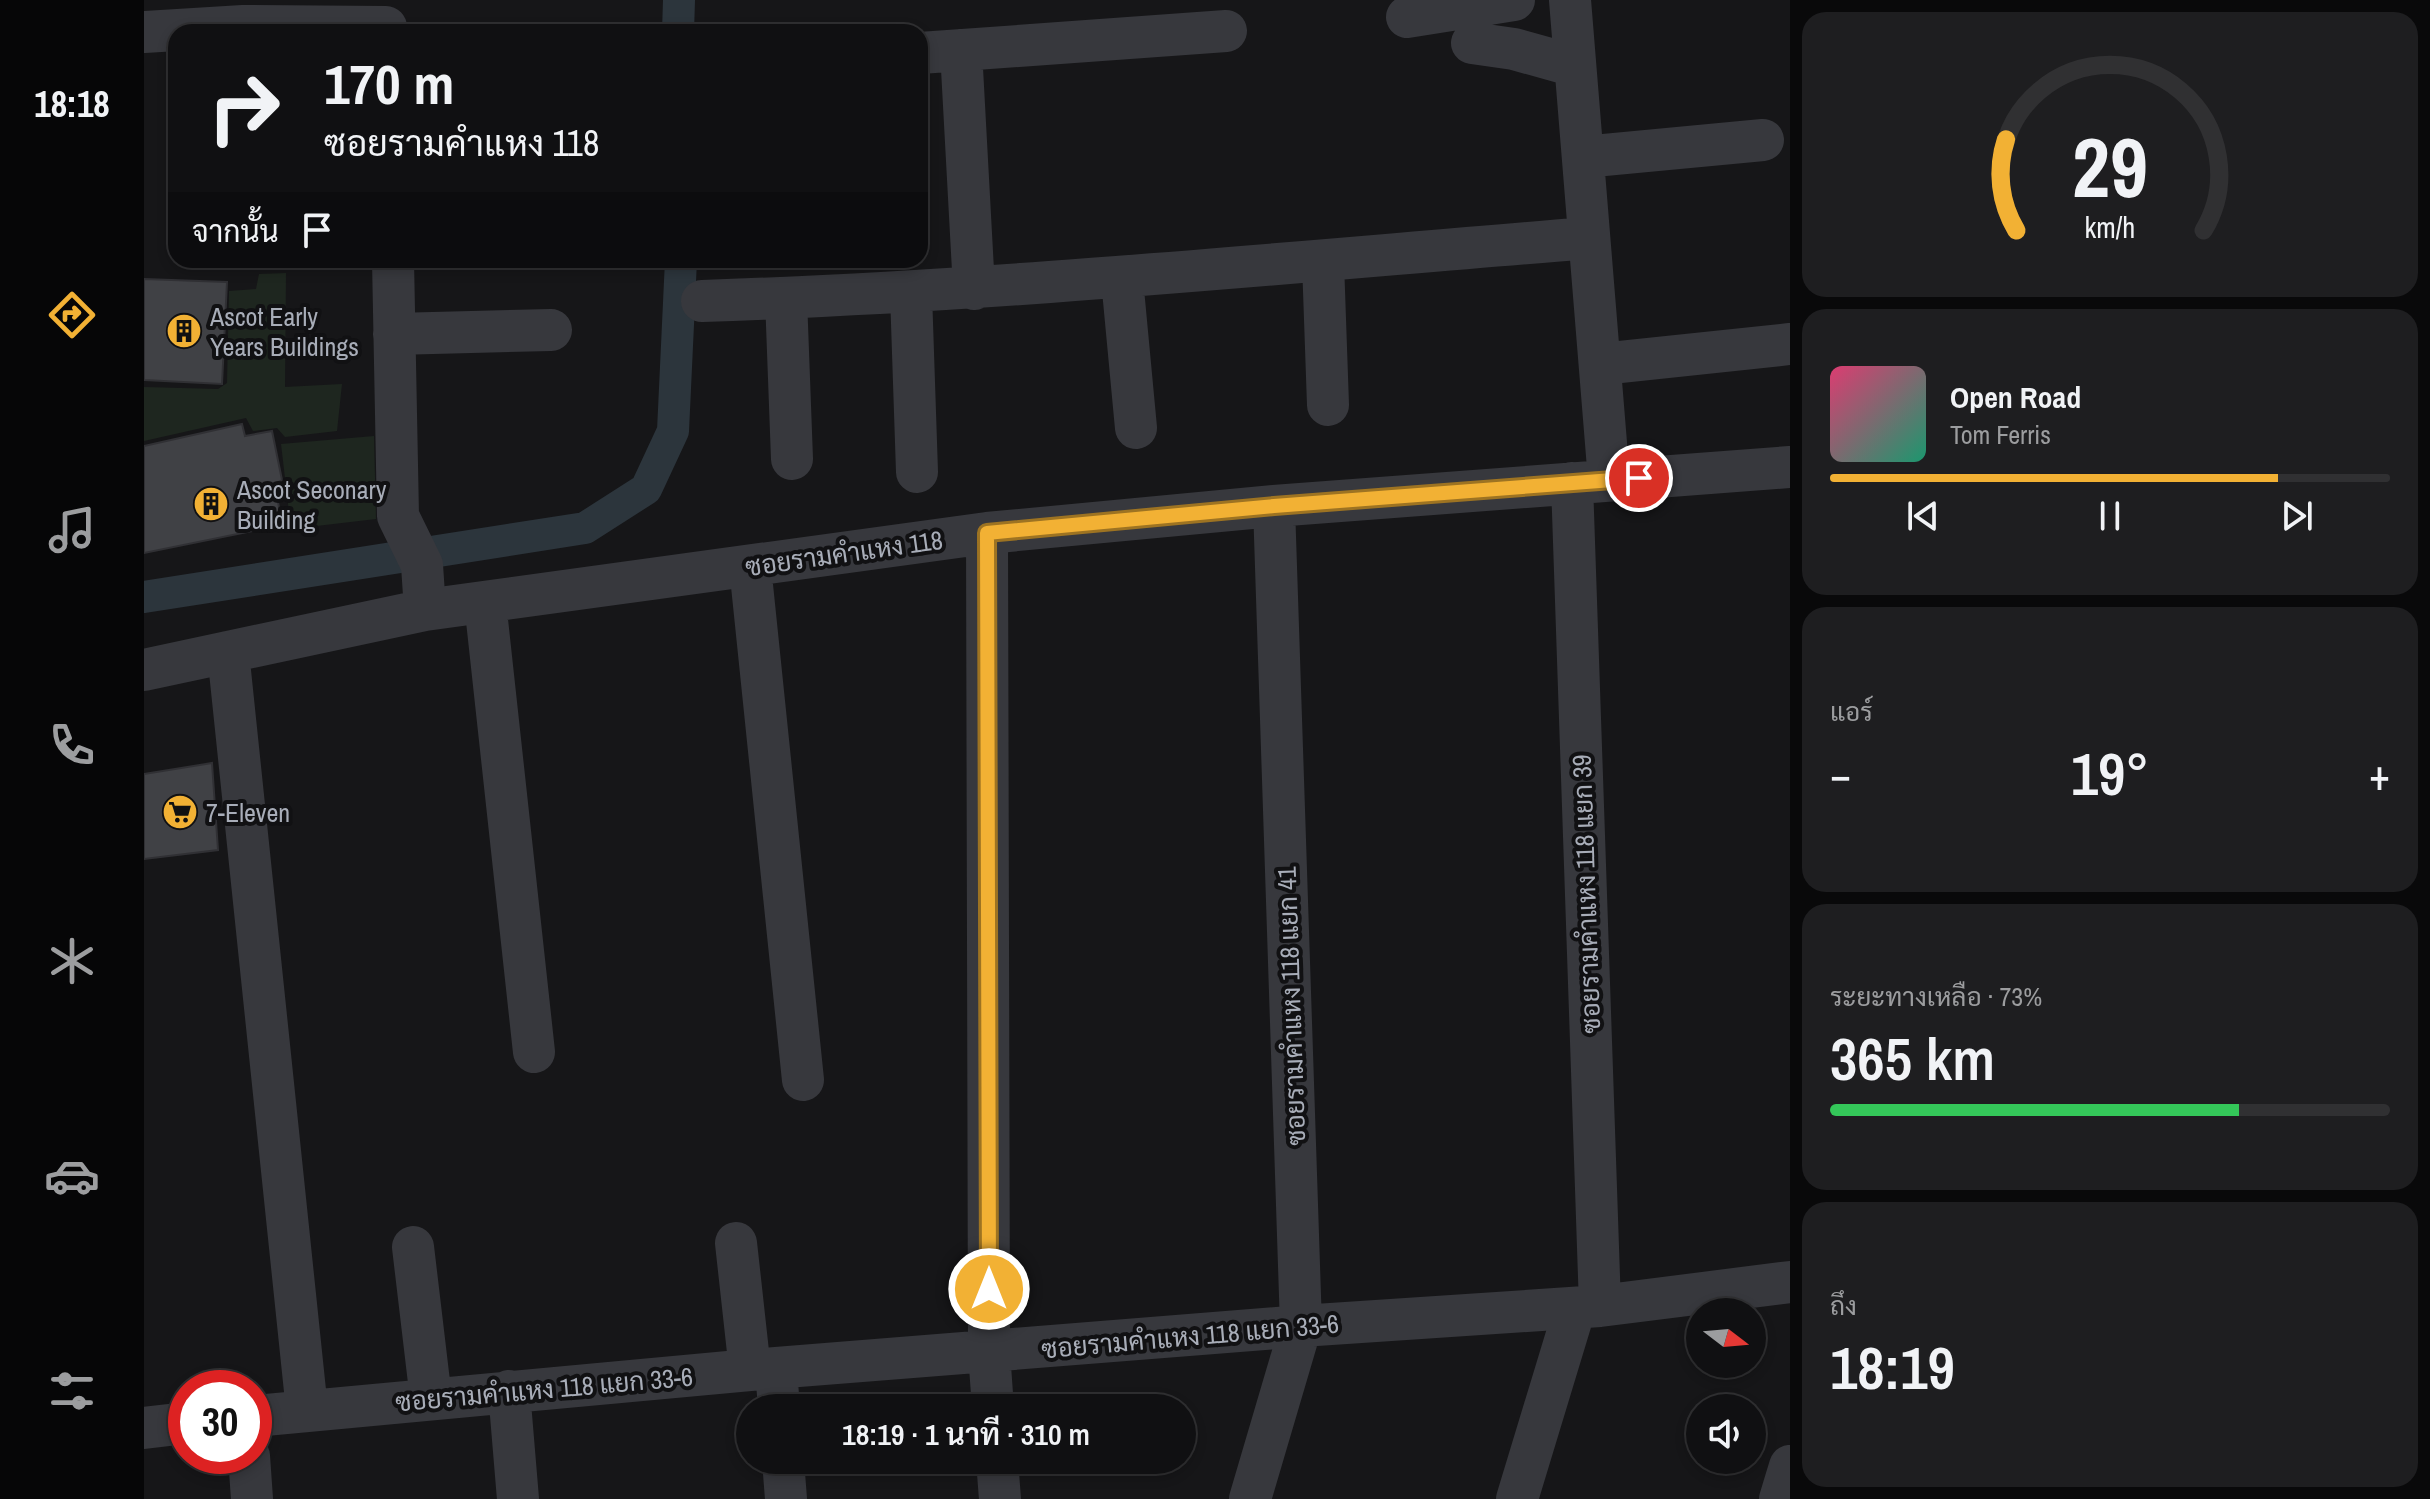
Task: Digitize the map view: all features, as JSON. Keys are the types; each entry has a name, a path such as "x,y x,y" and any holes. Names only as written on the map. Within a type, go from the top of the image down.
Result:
{"street":[{"path":"1407,17 1514,0"},
{"name":"ซอยรามคำแหง 118 แยก 39","path":"1517,1499 1587,1307 1590,481 1601,364 1570,0"},
{"path":"291,24 386,20"},
{"path":"144,32 168,31"},
{"path":"974,289 940,51 1226,31"},
{"path":"1472,43 1522,51 1575,66"},
{"path":"1583,157 1763,140"},
{"path":"702,301 911,293 1122,279 1589,238"},
{"path":"1323,262 1328,405"},
{"path":"393,268 398,516 422,565 425,610"},
{"path":"1122,279 1136,428"},
{"path":"911,293 917,472"},
{"path":"786,298 792,459"},
{"path":"394,334 551,330"},
{"path":"1601,364 1790,344"},
{"name":"ซอยรามคำแหง 118","path":"144,670 425,610 987,533 1274,506 1790,467"},
{"name":"ซอยรามคำแหง 118 แยก 41","path":"1250,1499 1301,1326 1274,506"},
{"path":"987,533 989,1352 992,1394"},
{"path":"750,566 803,1080"},
{"path":"485,602 534,1052"},
{"path":"228,652 307,1410"},
{"path":"736,1243 768,1382"},
{"path":"413,1247 431,1399"},
{"name":"ซอยรามคำแหง 118 แยก 33-6","path":"272,1414 509,1391 768,1382 989,1352 1301,1326 1587,1307 1790,1282"},
{"path":"509,1391 518,1499"},
{"path":"144,1428 168,1425"},
{"path":"1780,1499 1790,1466"},
{"path":"250,1474 252,1499"},
{"path":"784,1474 786,1499"},
{"path":"998,1474 1000,1499"}],"shaded area":[{"path":"286,273 285,387 342,384 337,431 285,437 277,428 253,431 246,418 144,441 144,387 218,389 227,383 229,291 256,289 259,274"},
{"path":"374,436 376,519 291,529 281,444"}],"building":[{"name":"Ascot Early Years Buildings","path":"144,279 227,282 222,384 144,380"},
{"name":"Ascot Seconary Building","path":"242,424 245,436 272,431 282,480 275,484 282,525 144,553 144,446"},
{"name":"7-Eleven","path":"212,763 218,850 144,859 144,774"}],"waterway":[{"path":"678,24 679,0"},
{"path":"144,597 585,528 646,489 673,431 681,268"}],"place":[{"name":"Ascot Early Years Buildings","path":"184,331"},
{"name":"Ascot Seconary Building","path":"211,504"},
{"name":"7-Eleven","path":"180,812"}],"route":[{"path":"989,1289 987,533 1274,506 1639,478"}]}
